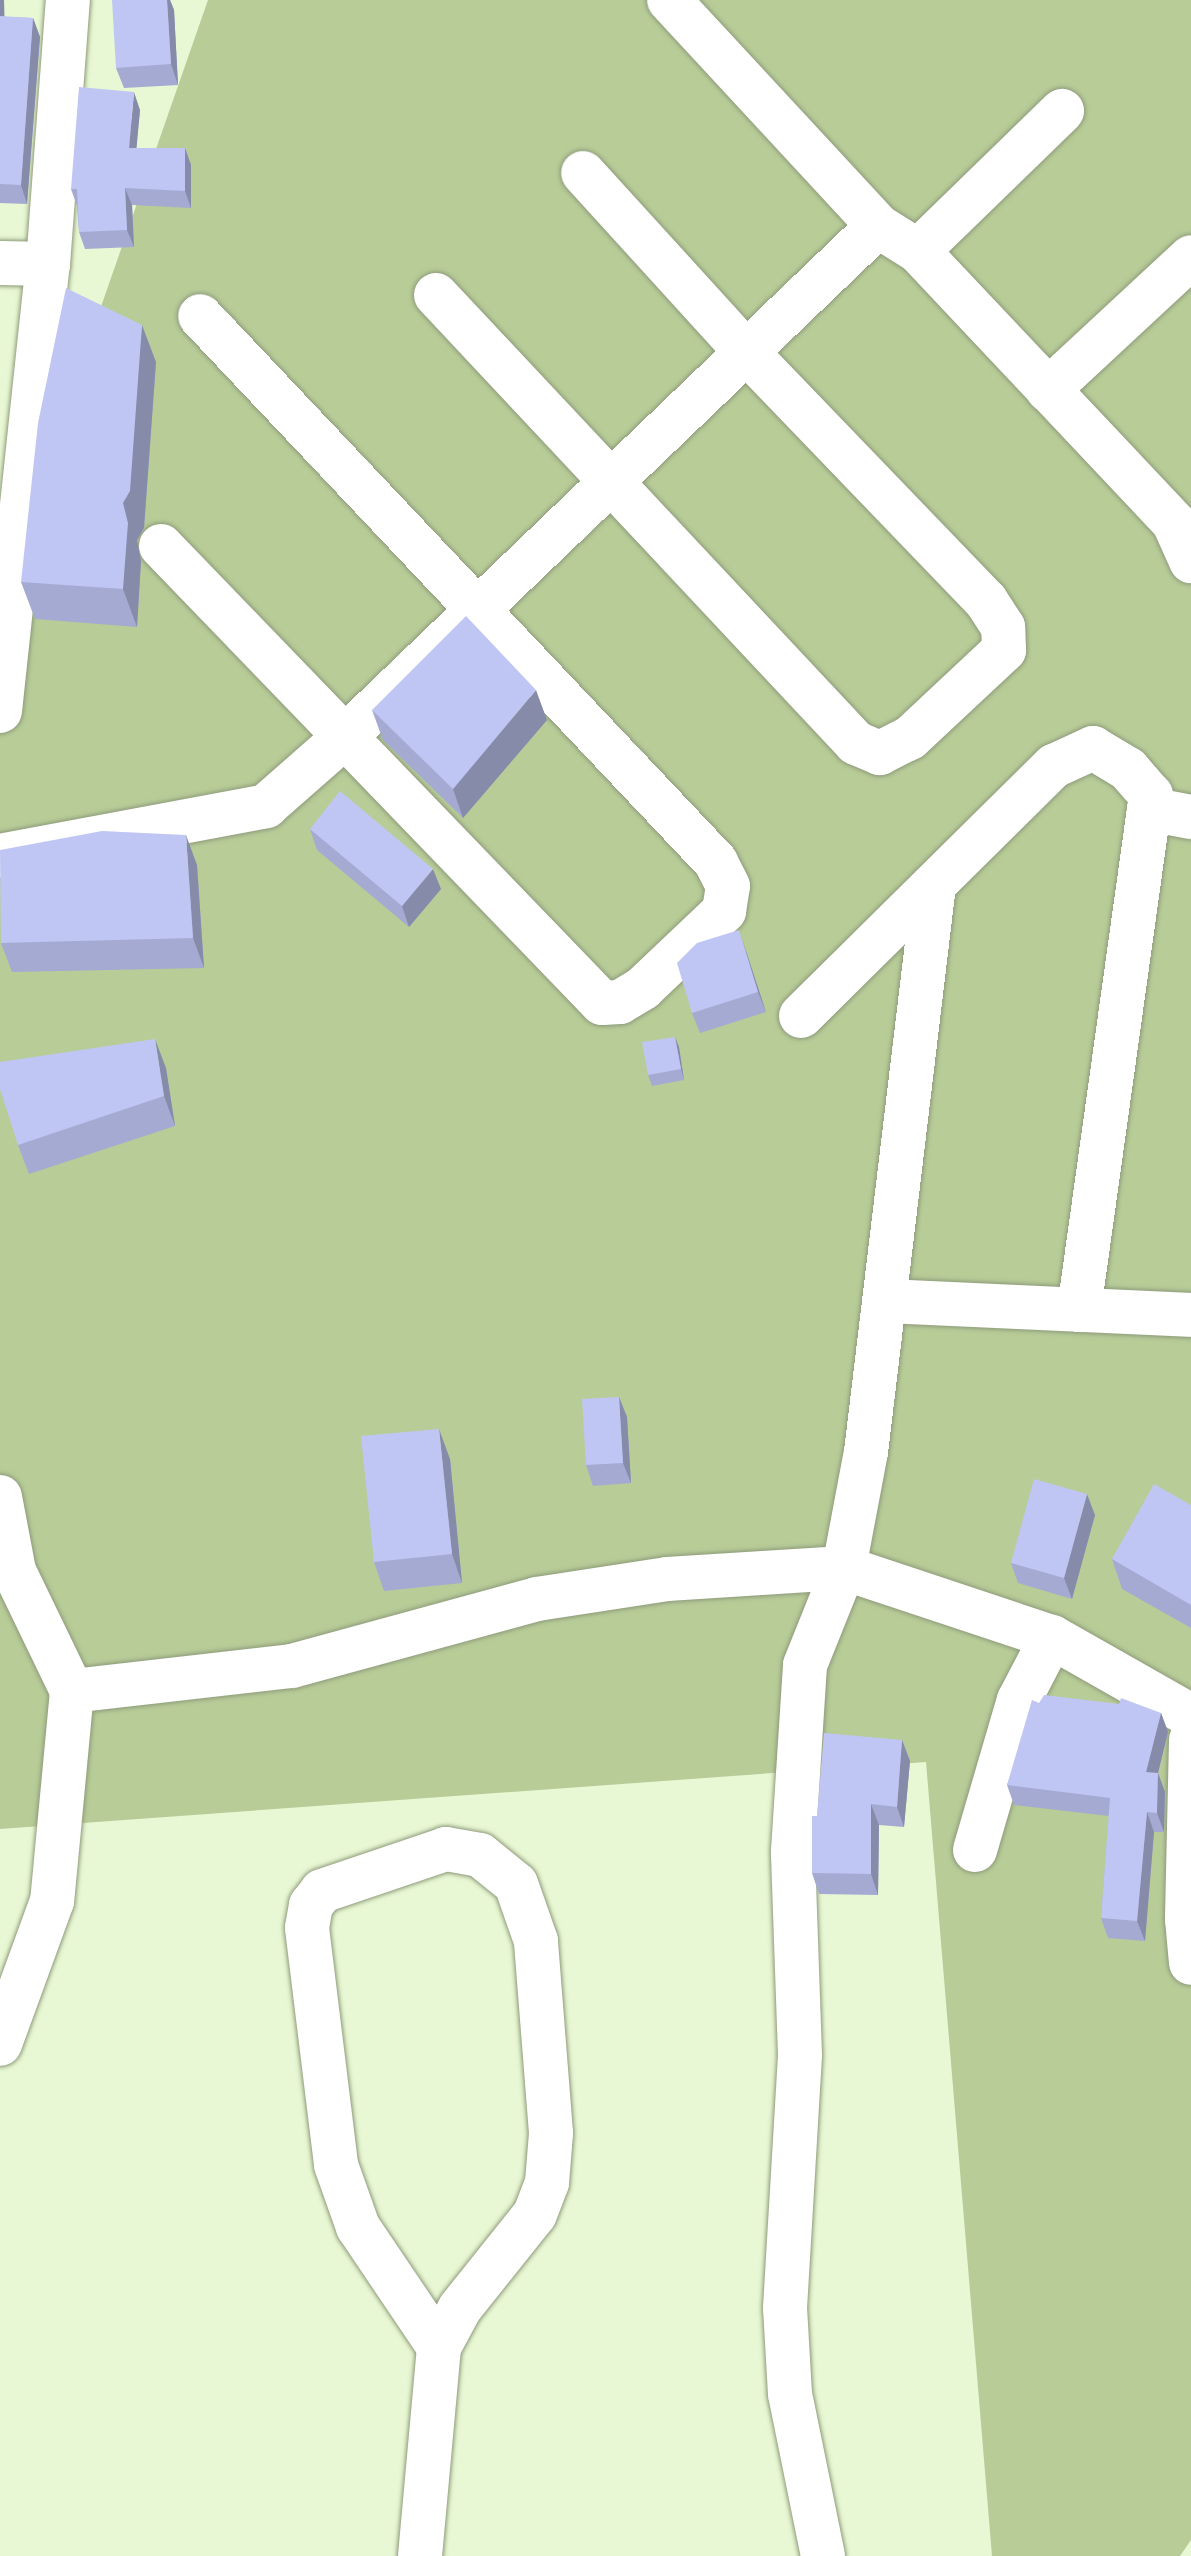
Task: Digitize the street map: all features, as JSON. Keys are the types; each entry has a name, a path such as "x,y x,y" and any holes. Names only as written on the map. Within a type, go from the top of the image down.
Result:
{"street":[{"path":"0,711 48,264 68,0"},
{"path":"669,0 878,226 918,251 1185,530"},
{"path":"918,251 1062,111"},
{"path":"436,295 856,743 880,753 910,738 1004,650 1003,627 986,601 746,352 583,173"},
{"path":"0,856 266,806 348,734 878,226"},
{"path":"1048,390 1191,257"},
{"path":"0,263 48,264"},
{"path":"161,546 348,734 602,1003 620,1002 643,988 724,911 728,886 716,862 200,316"},
{"path":"801,1016 1054,766 1082,750 1101,750 1128,769 1151,795 1079,1310"},
{"path":"1149,809 1191,817"},
{"path":"823,2556 790,2394 785,2308 786,2220 800,2055 793,1851 805,1665 844,1568 886,1301 934,885"},
{"path":"886,1301 1191,1315"},
{"path":"0,1497 14,1571 72,1691 52,1901 0,2044"},
{"path":"72,1691 292,1666 537,1599 667,1579 844,1568 1052,1637 1191,1716"},
{"path":"975,1850 1019,1700 1052,1637"},
{"path":"1191,1740 1187,1904 1191,1963"},
{"path":"420,2556 439,2347 460,2308 535,2214 547,2183 551,2133 536,1941 516,1884 480,1855 446,1849 322,1891 311,1905 307,1928 336,2165 358,2227 439,2347"}],"green space":[{"path":"208,0 1191,0 1191,2540 1180,2556 992,2556 926,1762 0,1829 0,596"}],"building":[{"path":"112,0 167,0 171,64 116,68"},
{"path":"0,16 33,18 21,185 0,184"},
{"path":"79,87 134,92 129,148 185,148 185,191 125,188 127,230 79,232 77,189 71,189"},
{"path":"66,288 142,325 130,491 123,503 128,523 123,589 21,582 38,423"},
{"path":"466,616 536,690 453,789 372,710"},
{"path":"340,791 433,869 402,906 310,829"},
{"path":"102,831 186,835 193,938 1,943 0,850"},
{"path":"739,930 758,992 692,1013 677,963 697,943"},
{"path":"675,1037 681,1069 648,1075 642,1042"},
{"path":"155,1039 164,1096 18,1145 0,1089 0,1062"},
{"path":"619,1397 623,1463 586,1465 582,1399"},
{"path":"439,1429 452,1554 374,1562 361,1436"},
{"path":"1034,1479 1087,1494 1064,1578 1011,1563"},
{"path":"1154,1484 1191,1505 1191,1605 1112,1559"},
{"path":"1044,1695 1119,1704 1121,1698 1161,1713 1146,1772 1158,1773 1157,1813 1147,1812 1137,1921 1101,1918 1110,1798 1007,1785 1032,1700 1039,1703"},
{"path":"824,1733 902,1740 897,1807 871,1804 871,1874 812,1873 812,1816 817,1816"}]}
